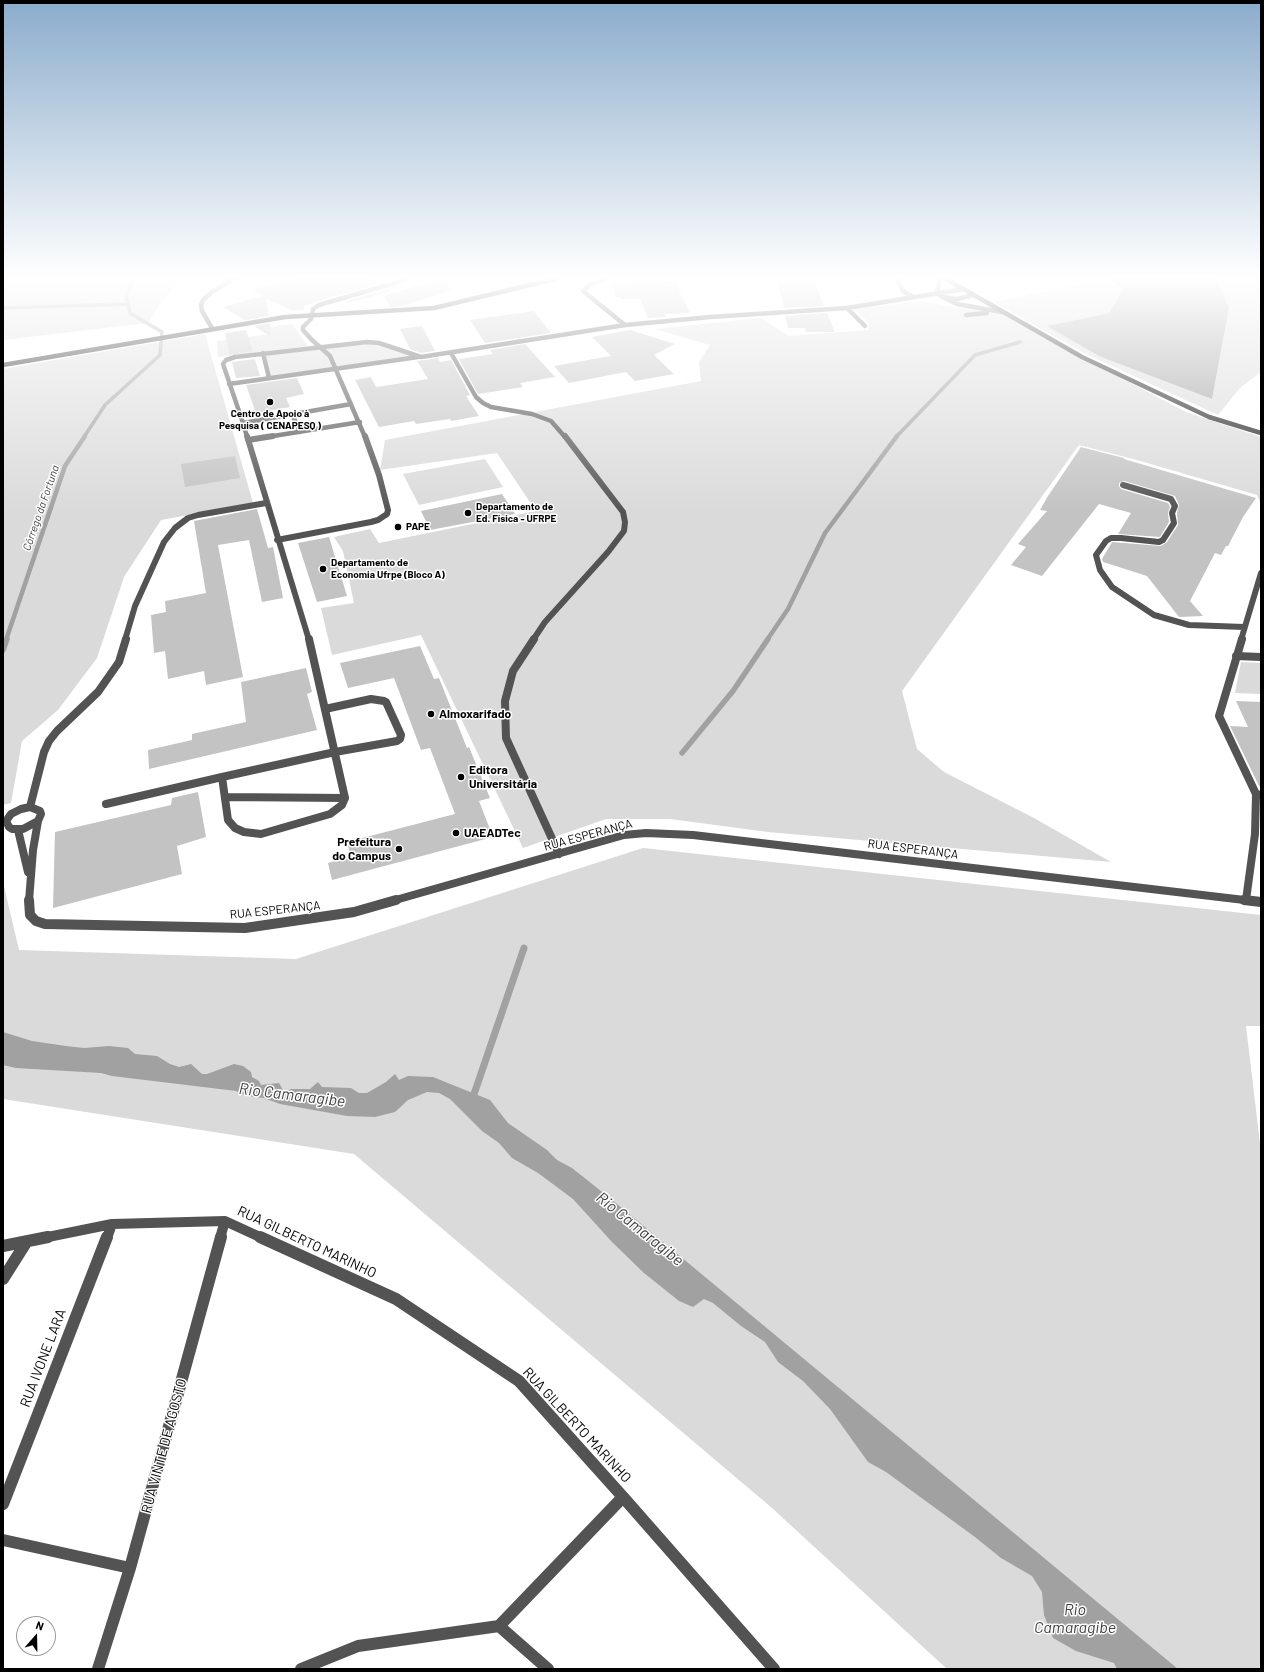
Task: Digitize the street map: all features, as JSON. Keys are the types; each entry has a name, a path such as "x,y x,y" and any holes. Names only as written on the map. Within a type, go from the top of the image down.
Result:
{"main road":[{"path":"3,365 48,357"},
{"path":"1080,357 1210,417 1261,433"}],"street":[{"path":"222,777 228,820 235,828 244,832 261,834 330,814 342,805 345,798 311,646 266,503 243,423 229,384 224,362 235,357"},
{"path":"264,357 269,378"},
{"path":"278,540 371,522 387,514 388,510 379,475 360,422 330,357"},
{"path":"229,384 421,357"},
{"path":"453,357 476,397 483,403 491,407 532,414 551,421 557,426 623,512 625,522 624,531 608,552 540,628 513,671 505,701 506,738 559,854"},
{"path":"243,423 351,404"},
{"path":"292,414 300,432"},
{"path":"248,440 360,422"},
{"path":"1123,485 1171,499 1175,506 1172,514 1174,523 1163,540 1159,542 1121,538 1111,538 1106,541 1096,555 1100,570 1112,587 1154,615 1189,625 1244,627"},
{"path":"30,807 44,752 49,741 57,731 98,692 119,662 135,606 164,542 175,528 188,518 266,503"},
{"path":"1246,900 1259,794 1219,716 1261,573"},
{"path":"1236,656 1261,657"},
{"path":"106,804 335,752 397,741 401,734 386,702 384,701 371,699 325,709"},
{"path":"225,797 345,798"},
{"path":"3,815 30,807 40,811 41,814 38,821 30,885"},
{"path":"21,809 11,814 6,821 9,828 15,830 24,852 30,885"},
{"path":"3,829 15,830 29,827 38,821"},
{"name":"RUA ESPERANÇA","path":"30,885 30,915 36,922 45,924 245,928 354,912 624,835 646,833 693,835 1261,902"},
{"path":"3,1246 112,1224 225,1221"},
{"name":"RUA GILBERTO MARINHO","path":"225,1221 396,1299 519,1380 623,1497 499,1626"},
{"name":"RUA VINTE DE AGOSTO","path":"98,1669 130,1568 225,1221"},
{"name":"RUA IVONE LARA","path":"3,1504 112,1224"},
{"path":"3,1279 28,1241"},
{"path":"623,1497 774,1669"},
{"path":"3,1540 130,1568"},
{"path":"301,1669 358,1646 499,1626 548,1669"}],"shaded area":[{"path":"72,357 212,357 253,503 161,520 124,577 97,658 58,710 22,741 11,803 3,805 3,369"},
{"path":"266,357 420,357 270,377"},
{"path":"702,357 1082,357 1186,412 1261,437 1261,504 1257,495 1137,460 1079,445 902,691 917,749 944,772 1034,818 1111,862 768,832 670,819 606,819 523,848 421,635 332,655 321,608 354,603 343,551 334,537 370,529 379,543 536,511 497,453 380,470 385,440 701,381 699,362"},
{"path":"1093,357 1117,357 1212,399 1220,357 1261,357 1261,372 1240,388 1218,415"},
{"path":"485,459 503,487 419,505 403,474"},
{"path":"1241,662 1261,663 1261,694 1235,693"},
{"path":"643,848 1261,915 1261,1026 1246,1026 1261,1152 1261,1669 947,1669 772,1508 354,1154 3,1099 3,882 19,950 296,959"}],"water":[{"path":"1102,357 1220,357 1212,399"},
{"name":"Rio Camaragibe","path":"3,1032 32,1041 66,1046 84,1048 109,1046 128,1048 135,1054 157,1056 170,1064 179,1067 191,1064 202,1074 207,1074 234,1064 243,1066 251,1072 252,1077 259,1081 261,1085 279,1083 284,1092 291,1089 310,1089 318,1082 322,1087 351,1088 359,1093 367,1093 386,1082 395,1074 399,1080 408,1076 433,1077 490,1100 508,1123 547,1150 557,1160 572,1168 611,1199 1178,1669 1117,1669 1114,1663 1076,1651 1053,1638 1044,1615 1042,1592 1032,1576 1001,1558 975,1537 886,1472 868,1462 830,1409 803,1381 778,1362 765,1342 741,1326 713,1303 704,1299 693,1307 679,1301 644,1273 612,1242 573,1199 538,1173 512,1158 499,1143 482,1131 450,1099 439,1093 427,1092 408,1100 395,1112 375,1117 347,1116 280,1104 264,1098 247,1096 236,1091 112,1076 101,1073 16,1068 3,1065"}],"building":[{"path":"472,357 537,357 555,377 520,383 523,387 478,394 459,359"},
{"path":"605,357 656,357 674,374 635,381 626,372 569,383 554,366"},
{"path":"438,358 440,362 451,360 470,395 466,396 479,416 451,421 450,419 416,424 414,421 379,427 355,380 371,377 376,387 428,379 417,361"},
{"path":"255,359 260,376 236,378 232,362"},
{"path":"297,378 304,394 286,398 290,407 256,413 246,385"},
{"path":"1081,447 1124,458 1256,498 1243,517 1228,546 1226,546 1221,555 1215,553 1190,601 1203,616 1179,617 1147,576 1103,562 1102,559 1112,542 1161,546 1167,542 1178,525 1177,513 1179,505 1175,496 1124,481 1119,483 1121,489 1168,503 1170,506 1168,513 1169,522 1160,537 1118,534 1131,513 1099,504 1042,576 1011,565 1026,547 1018,544 1047,511 1040,510"},
{"path":"235,456 240,478 185,487 181,464"},
{"name":"Departamento de Ed. Física - UFRPE","path":"502,494 515,514 430,530 421,511"},
{"path":"257,509 268,548 273,547 283,598 262,602 249,540 218,545 243,677 206,685 204,671 168,679 165,651 154,653 151,615 166,612 165,601 206,593 194,521"},
{"name":"Departamento de Economia Ufrpe (Bloco A)","path":"329,537 347,596 317,602 298,543"},
{"path":"420,646 434,679 439,678 467,748 469,747 490,798 479,801 493,837 332,880 328,863 351,857 347,842 455,814 430,748 421,750 394,678 348,688 340,663"},
{"path":"306,668 312,692 307,694 317,730 149,769 148,750 192,740 192,734 246,722 241,682"},
{"path":"1236,701 1261,702 1261,790 1230,726 1248,727"},
{"path":"198,792 206,837 177,846 182,874 53,908 55,832 171,805 172,798"}],"waterway":[{"name":"Córrego da Fortuna","path":"84,437 105,405 158,357"},
{"path":"896,437 973,357"},
{"name":"Córrego da Fortuna","path":"6,640 65,466 85,436"},
{"path":"767,640 788,609 825,533 897,436"},
{"name":"Córrego da Fortuna","path":"3,650 7,639"},
{"path":"682,753 733,691 768,639"},
{"path":"472,1100 524,948"}],"place":[{"name":"Centro de Apoio à Pesquisa ( CENAPESQ )","path":"270,402"},
{"name":"Departamento de Ed. Física - UFRPE","path":"468,513"},
{"name":"PAPE","path":"398,527"},
{"name":"Departamento de Economia Ufrpe (Bloco A)","path":"323,569"},
{"name":"Almoxarifado","path":"431,714"},
{"name":"Editora Universitária","path":"461,777"},
{"name":"UAEADTec","path":"456,833"},
{"name":"Prefeitura do Campus","path":"399,849"}]}
